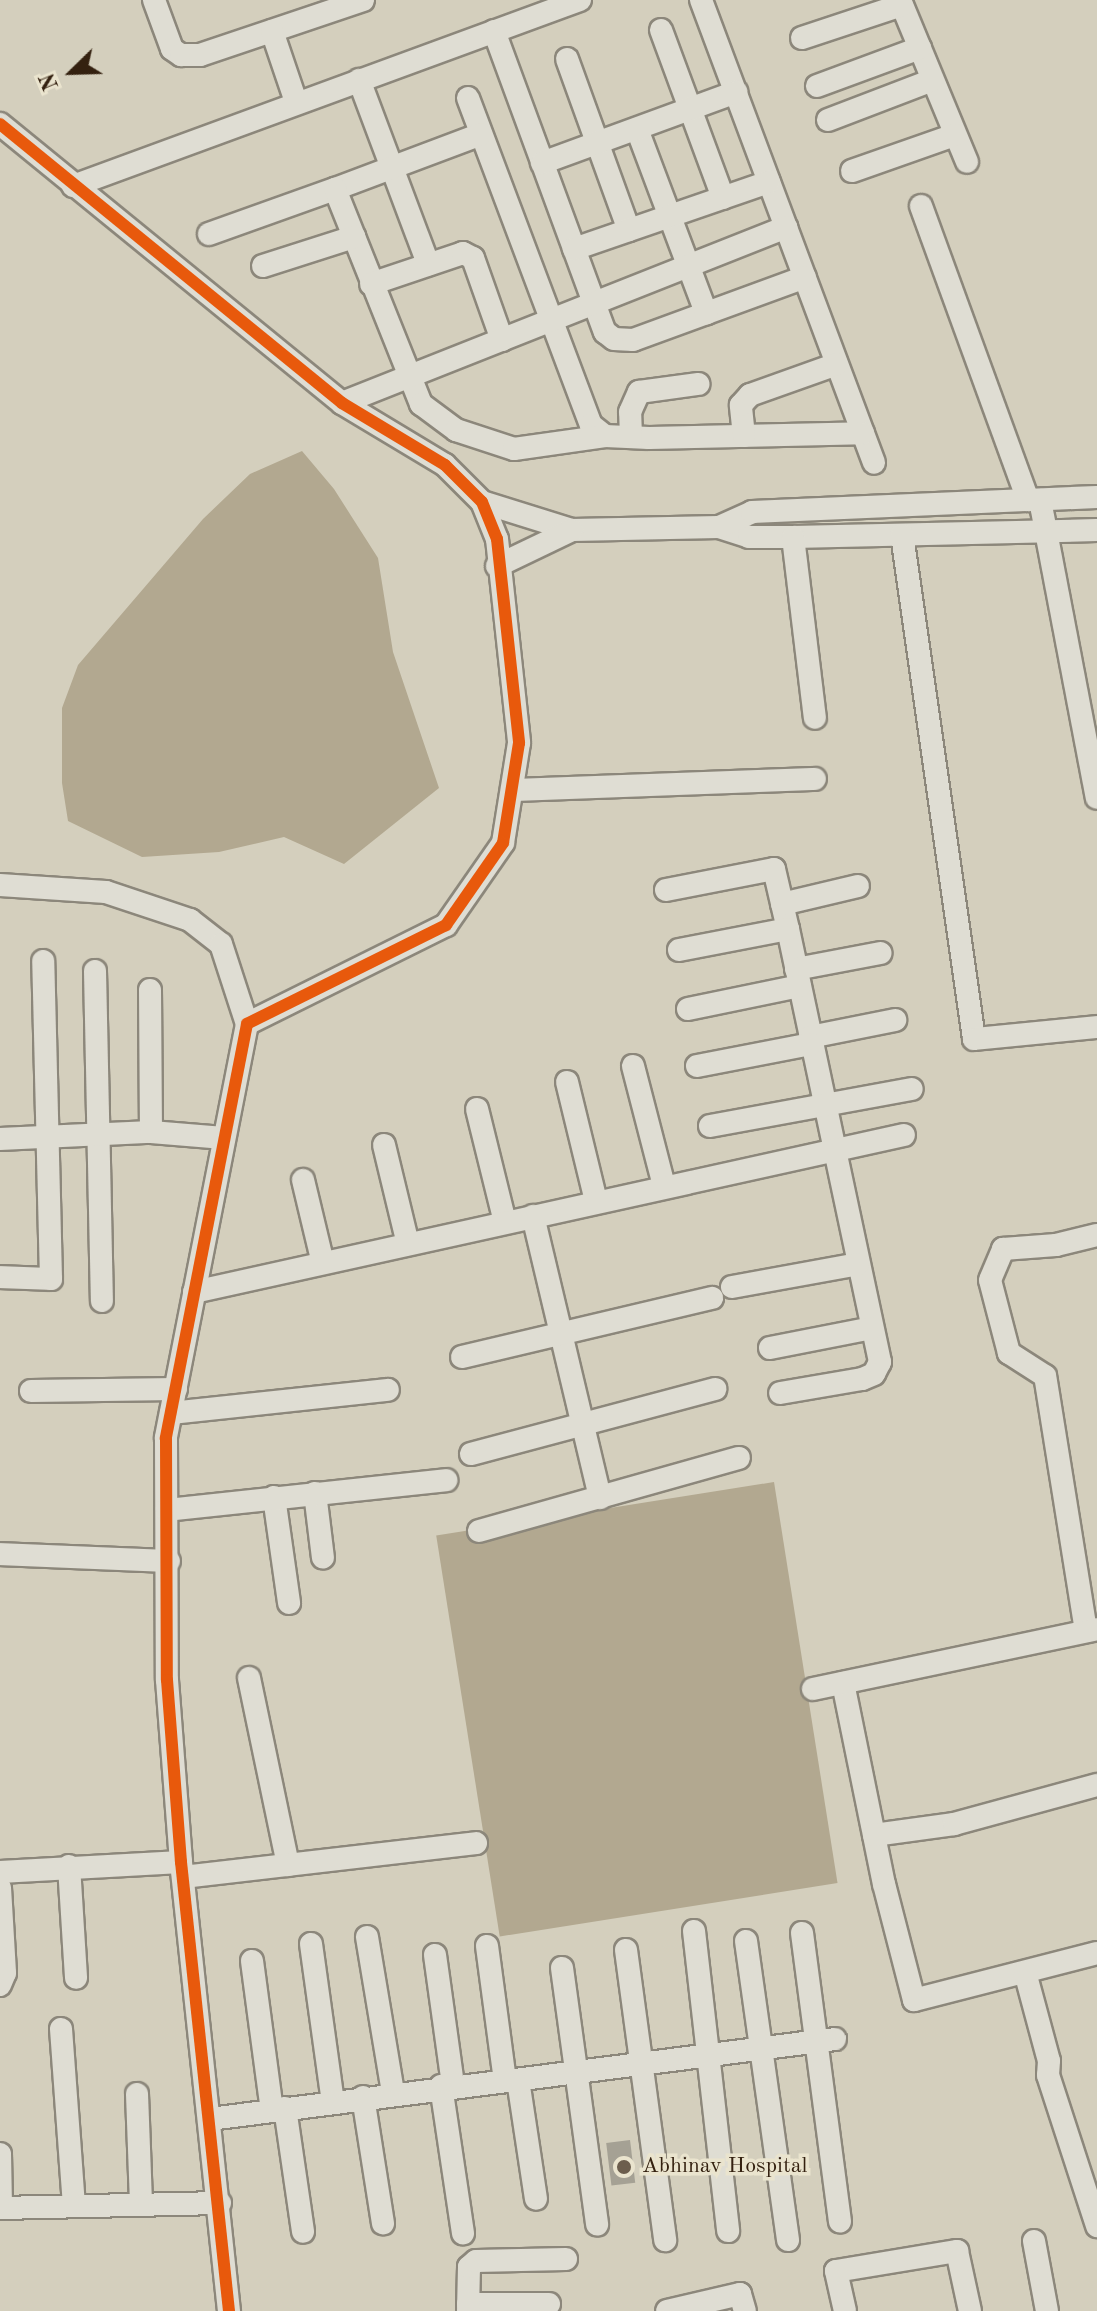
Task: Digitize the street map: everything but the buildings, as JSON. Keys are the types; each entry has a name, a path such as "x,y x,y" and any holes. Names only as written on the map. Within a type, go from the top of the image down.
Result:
{"street":[{"path":"154,0 172,49 181,55 200,55 272,31 332,5 363,0"},
{"path":"73,186 580,0"},
{"path":"701,0 874,463"},
{"path":"802,38 901,2 967,162"},
{"path":"661,30 723,198"},
{"path":"272,31 296,102"},
{"path":"494,31 605,332 614,339 633,340 805,277"},
{"path":"817,86 920,48"},
{"path":"567,59 629,230"},
{"path":"359,80 428,264"},
{"path":"828,120 933,80"},
{"path":"542,163 736,92"},
{"path":"468,98 587,417 605,436"},
{"path":"0,124 342,403 445,465 482,502 497,539 497,566 519,743 503,843 446,925 247,1024"},
{"path":"637,129 706,313"},
{"path":"209,234 481,134"},
{"path":"852,171 955,135"},
{"path":"574,249 769,182"},
{"path":"335,189 407,378 421,404 456,430 514,449 605,436 863,433"},
{"path":"921,206 1046,533 1097,798"},
{"path":"342,403 786,227"},
{"path":"263,266 354,237"},
{"path":"371,284 463,253 473,258 502,340"},
{"path":"744,436 741,405 750,395 837,364"},
{"path":"631,437 630,412 639,392 698,384"},
{"path":"719,527 752,512 1097,497"},
{"path":"482,502 572,530 719,527 749,537 1097,530"},
{"path":"497,566 572,530"},
{"path":"902,535 974,1039 1097,1027"},
{"path":"793,537 815,718"},
{"path":"512,790 815,779"},
{"path":"666,890 774,869 788,929 832,1148 880,1362 874,1374 780,1393"},
{"path":"0,885 106,892 190,920 221,944 247,1024 171,1413 167,1510 167,1680 182,1870 220,2203 229,2311"},
{"path":"782,904 858,886"},
{"path":"679,950 788,929"},
{"path":"688,1009 881,953"},
{"path":"0,1277 51,1279 43,961"},
{"path":"95,971 95,1133 102,1301"},
{"path":"150,990 151,1132"},
{"path":"697,1066 895,1020"},
{"path":"633,1066 664,1186"},
{"path":"567,1082 596,1201"},
{"path":"710,1126 912,1089"},
{"path":"477,1109 505,1222"},
{"path":"0,1139 151,1132 224,1138"},
{"path":"194,1292 832,1148 904,1135"},
{"path":"384,1145 408,1244"},
{"path":"303,1180 323,1263"},
{"path":"533,1216 600,1498"},
{"path":"813,1689 1091,1630 1045,1376 1009,1353 990,1280 1003,1249 1097,1235"},
{"path":"732,1287 858,1264"},
{"path":"462,1357 712,1298"},
{"path":"770,1348 872,1328"},
{"path":"31,1391 176,1389"},
{"path":"471,1454 583,1427 716,1389"},
{"path":"171,1413 388,1390"},
{"path":"479,1531 739,1458"},
{"path":"167,1510 446,1480"},
{"path":"315,1493 323,1558"},
{"path":"274,1497 289,1603"},
{"path":"0,1554 169,1561"},
{"path":"249,1678 288,1865"},
{"path":"843,1683 874,1835 914,2000 1097,1953"},
{"path":"874,1835 954,1824 1097,1785"},
{"path":"0,1872 69,1866 182,1870 288,1865 476,1843"},
{"path":"69,1866 76,1978"},
{"path":"0,1888 5,1981 0,1985"},
{"path":"694,1931 728,2231"},
{"path":"802,1933 826,2040 840,2222"},
{"path":"367,1937 393,2093"},
{"path":"746,1941 788,2240"},
{"path":"311,1944 333,2102"},
{"path":"487,1946 536,2199"},
{"path":"626,1950 665,2240"},
{"path":"435,1955 463,2233"},
{"path":"252,1961 303,2232"},
{"path":"562,1968 597,2225"},
{"path":"1025,1972 1049,2061 1048,2075 1097,2224"},
{"path":"61,2029 74,2206"},
{"path":"210,2119 447,2086 826,2040"},
{"path":"137,2094 141,2205"},
{"path":"363,2097 383,2223"},
{"path":"0,2154 1,2208 220,2203"},
{"path":"1034,2241 1047,2311"},
{"path":"845,2311 836,2271 957,2251 970,2311"},
{"path":"549,2304 468,2308 469,2267 476,2261 566,2259"},
{"path":"667,2311 740,2294 745,2311"}],"shaded area":[{"path":"302,451 334,489 378,558 393,652 439,788 344,864 284,837 219,852 142,857 68,821 62,783 62,708 78,665 203,519 250,474"},
{"path":"774,1482 838,1883 500,1937 436,1536"}],"cycle path":[{"path":"0,124 342,403 445,465 482,502 497,539 519,743 503,843 446,925 247,1024 166,1438 167,1680 181,1862 229,2311"}],"place":[{"name":"Abhinav Hospital","path":"624,2167"}]}
